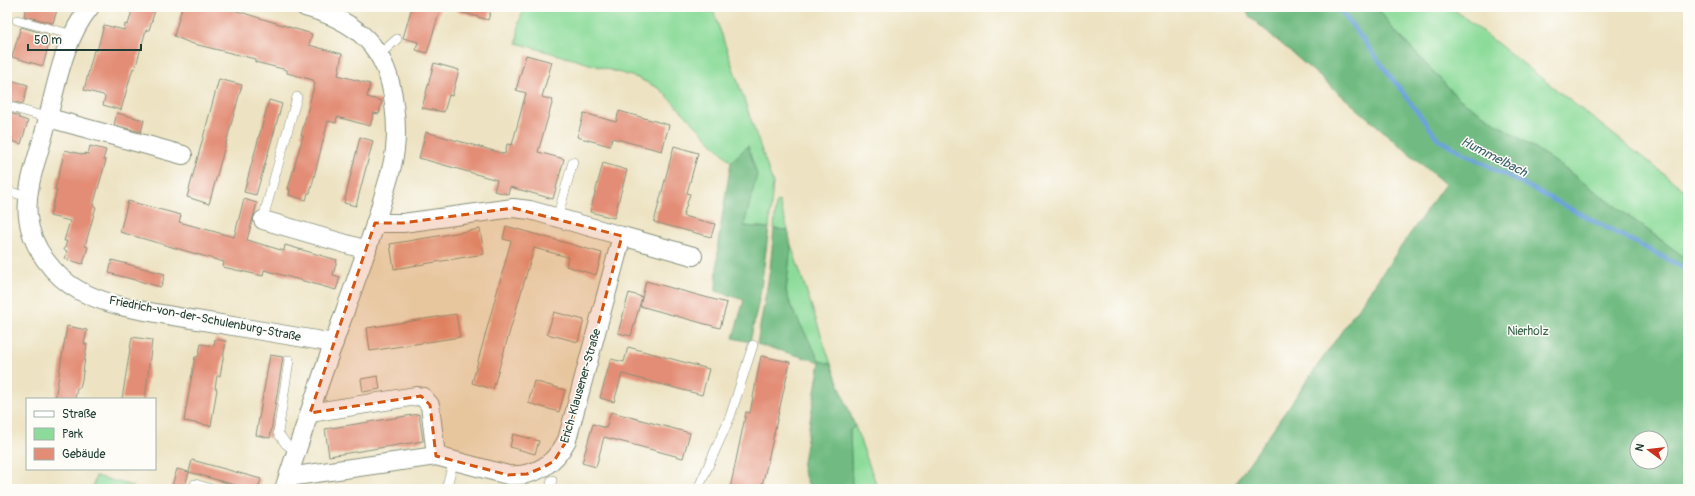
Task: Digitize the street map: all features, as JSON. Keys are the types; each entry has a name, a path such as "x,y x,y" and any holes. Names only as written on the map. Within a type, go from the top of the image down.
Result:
{"street":[{"name":"Friedrich-von-der-Schulenburg-Straße","path":"90,7 73,35 60,72 49,118 33,172 29,197 28,218 30,228 45,258 55,272 66,282 93,297 128,308 334,343"},
{"path":"286,483 367,250 393,162 397,132 392,89 385,64 369,41 347,23 334,16 305,7"},
{"path":"49,118 183,155"},
{"path":"375,223 403,223 513,208 530,210 693,256"},
{"path":"262,224 367,250"},
{"name":"Erich-Klausener-Straße","path":"286,483 445,458 508,475 518,476 544,467 554,461 562,451 571,429 622,236"},
{"path":"310,413 416,396 424,397 430,405 445,458"}],"lane":[{"path":"17,20 73,35"},
{"path":"379,55 396,39"},
{"path":"262,224 297,97"},
{"path":"7,106 49,118"},
{"path":"557,218 573,162"},
{"path":"7,191 29,197"},
{"path":"698,489 730,417 753,346"},
{"path":"289,360 278,432 286,444 296,452"},
{"path":"445,458 446,489"},
{"path":"195,484 211,489"}],"highlighted area":[{"path":"513,208 622,236 567,440 554,461 544,467 527,474 508,475 436,456 430,405 421,396 310,413 375,223 403,223"}],"green space":[{"path":"524,7 712,7 773,183 769,228 744,226 748,146 731,162 660,89 638,78 517,43 519,23"},
{"name":"Nierholz","path":"1245,7 1377,7 1393,29 1458,98 1557,163 1688,260 1688,489 1231,489 1445,184 1250,17"},
{"path":"1377,7 1451,7 1688,193 1688,260 1557,163 1458,98 1393,29"},
{"path":"748,146 757,175 744,226 769,228 760,295 750,342 733,338 744,300 716,291 718,243 731,162"},
{"path":"779,201 788,230 774,229 776,204"},
{"path":"774,229 788,230 791,245 786,291 791,307 820,361 831,364 855,426 850,430 852,489 810,489 802,468 820,362 757,344 770,270"},
{"path":"791,245 831,364 820,362 791,307 786,291"},
{"path":"855,426 878,489 852,489 850,430"},
{"path":"96,476 133,486 132,489 92,489"}],"building":[{"path":"26,7 58,7 53,23 24,16"},
{"path":"133,7 156,7 149,30 146,30 135,69 133,68 121,110 103,105 105,97 103,95 84,90 94,50 97,51 104,25 124,30 125,24 128,25"},
{"path":"182,7 224,7 312,34 309,45 342,54 338,75 370,84 367,97 382,101 379,114 374,113 370,126 337,117 336,123 328,121 310,193 308,193 306,200 289,195 290,189 288,189 303,136 301,135 315,83 313,80 287,73 287,70 255,62 255,59 190,43 174,36"},
{"path":"412,7 430,7 440,10 427,53 416,50 418,42 403,38"},
{"path":"454,7 492,7 488,20 454,10"},
{"path":"21,27 49,35 48,39 50,39 43,66 12,57"},
{"path":"526,55 552,62 542,97 553,100 538,152 564,159 553,199 510,187 508,194 494,191 497,180 419,158 426,132 505,154 507,144 512,145 526,93 516,90"},
{"path":"434,63 459,70 452,96 449,95 444,112 422,108"},
{"path":"7,79 28,85 23,104 7,100"},
{"path":"219,79 242,85 209,204 187,197"},
{"path":"269,100 282,104 256,195 244,192"},
{"path":"619,111 669,125 662,151 612,138 610,146 577,137 584,113 616,122"},
{"path":"7,112 28,121 21,144 12,141 10,147 7,147"},
{"path":"117,113 144,120 141,132 114,125"},
{"path":"360,137 373,141 356,206 344,203"},
{"path":"90,146 106,150 103,160 106,160 93,206 96,207 85,246 88,247 83,264 65,259 67,251 64,250 67,241 64,241 70,221 50,216 65,150 85,155 85,153 88,154"},
{"path":"674,146 698,153 687,193 690,194 683,216 715,224 711,237 654,222"},
{"path":"603,163 627,170 614,218 590,212"},
{"path":"244,199 257,203 247,240 284,251 285,245 337,260 333,275 340,277 336,290 264,270 263,276 223,267 224,262 120,232 128,201 181,215 179,222 234,237"},
{"path":"506,226 602,253 596,275 566,266 568,257 534,248 493,389 472,383 511,241 503,239"},
{"path":"480,229 484,254 394,269 390,244"},
{"path":"112,260 165,274 161,287 109,273"},
{"path":"646,281 727,303 720,328 640,306"},
{"path":"629,293 642,297 631,336 618,333"},
{"path":"554,312 584,320 578,342 547,334"},
{"path":"456,314 460,337 370,351 367,328"},
{"path":"67,326 87,330 84,344 87,344 80,388 77,388 75,398 55,398"},
{"path":"132,337 152,340 145,398 122,398"},
{"path":"215,339 226,341 220,376 217,376 215,388 217,389 211,426 184,421 195,357 198,357 201,344 214,346"},
{"path":"628,347 709,369 702,395 622,374 614,402 600,398 611,359 624,362"},
{"path":"270,355 283,357 270,438 256,435"},
{"path":"761,356 790,362 767,465 761,489 730,489 746,412 750,413"},
{"path":"378,376 380,389 363,392 361,379"},
{"path":"534,381 565,390 559,412 528,403"},
{"path":"611,412 690,433 683,458 604,437 596,467 582,463 593,424 606,428"},
{"path":"419,414 423,441 329,456 325,429"},
{"path":"513,434 539,441 535,454 510,447"},
{"path":"192,460 261,479 258,489 249,489 189,472"},
{"path":"177,469 189,472 184,489 171,489"}],"waterway":[{"name":"Hummelbach","path":"1338,7 1439,140 1688,270"}]}
